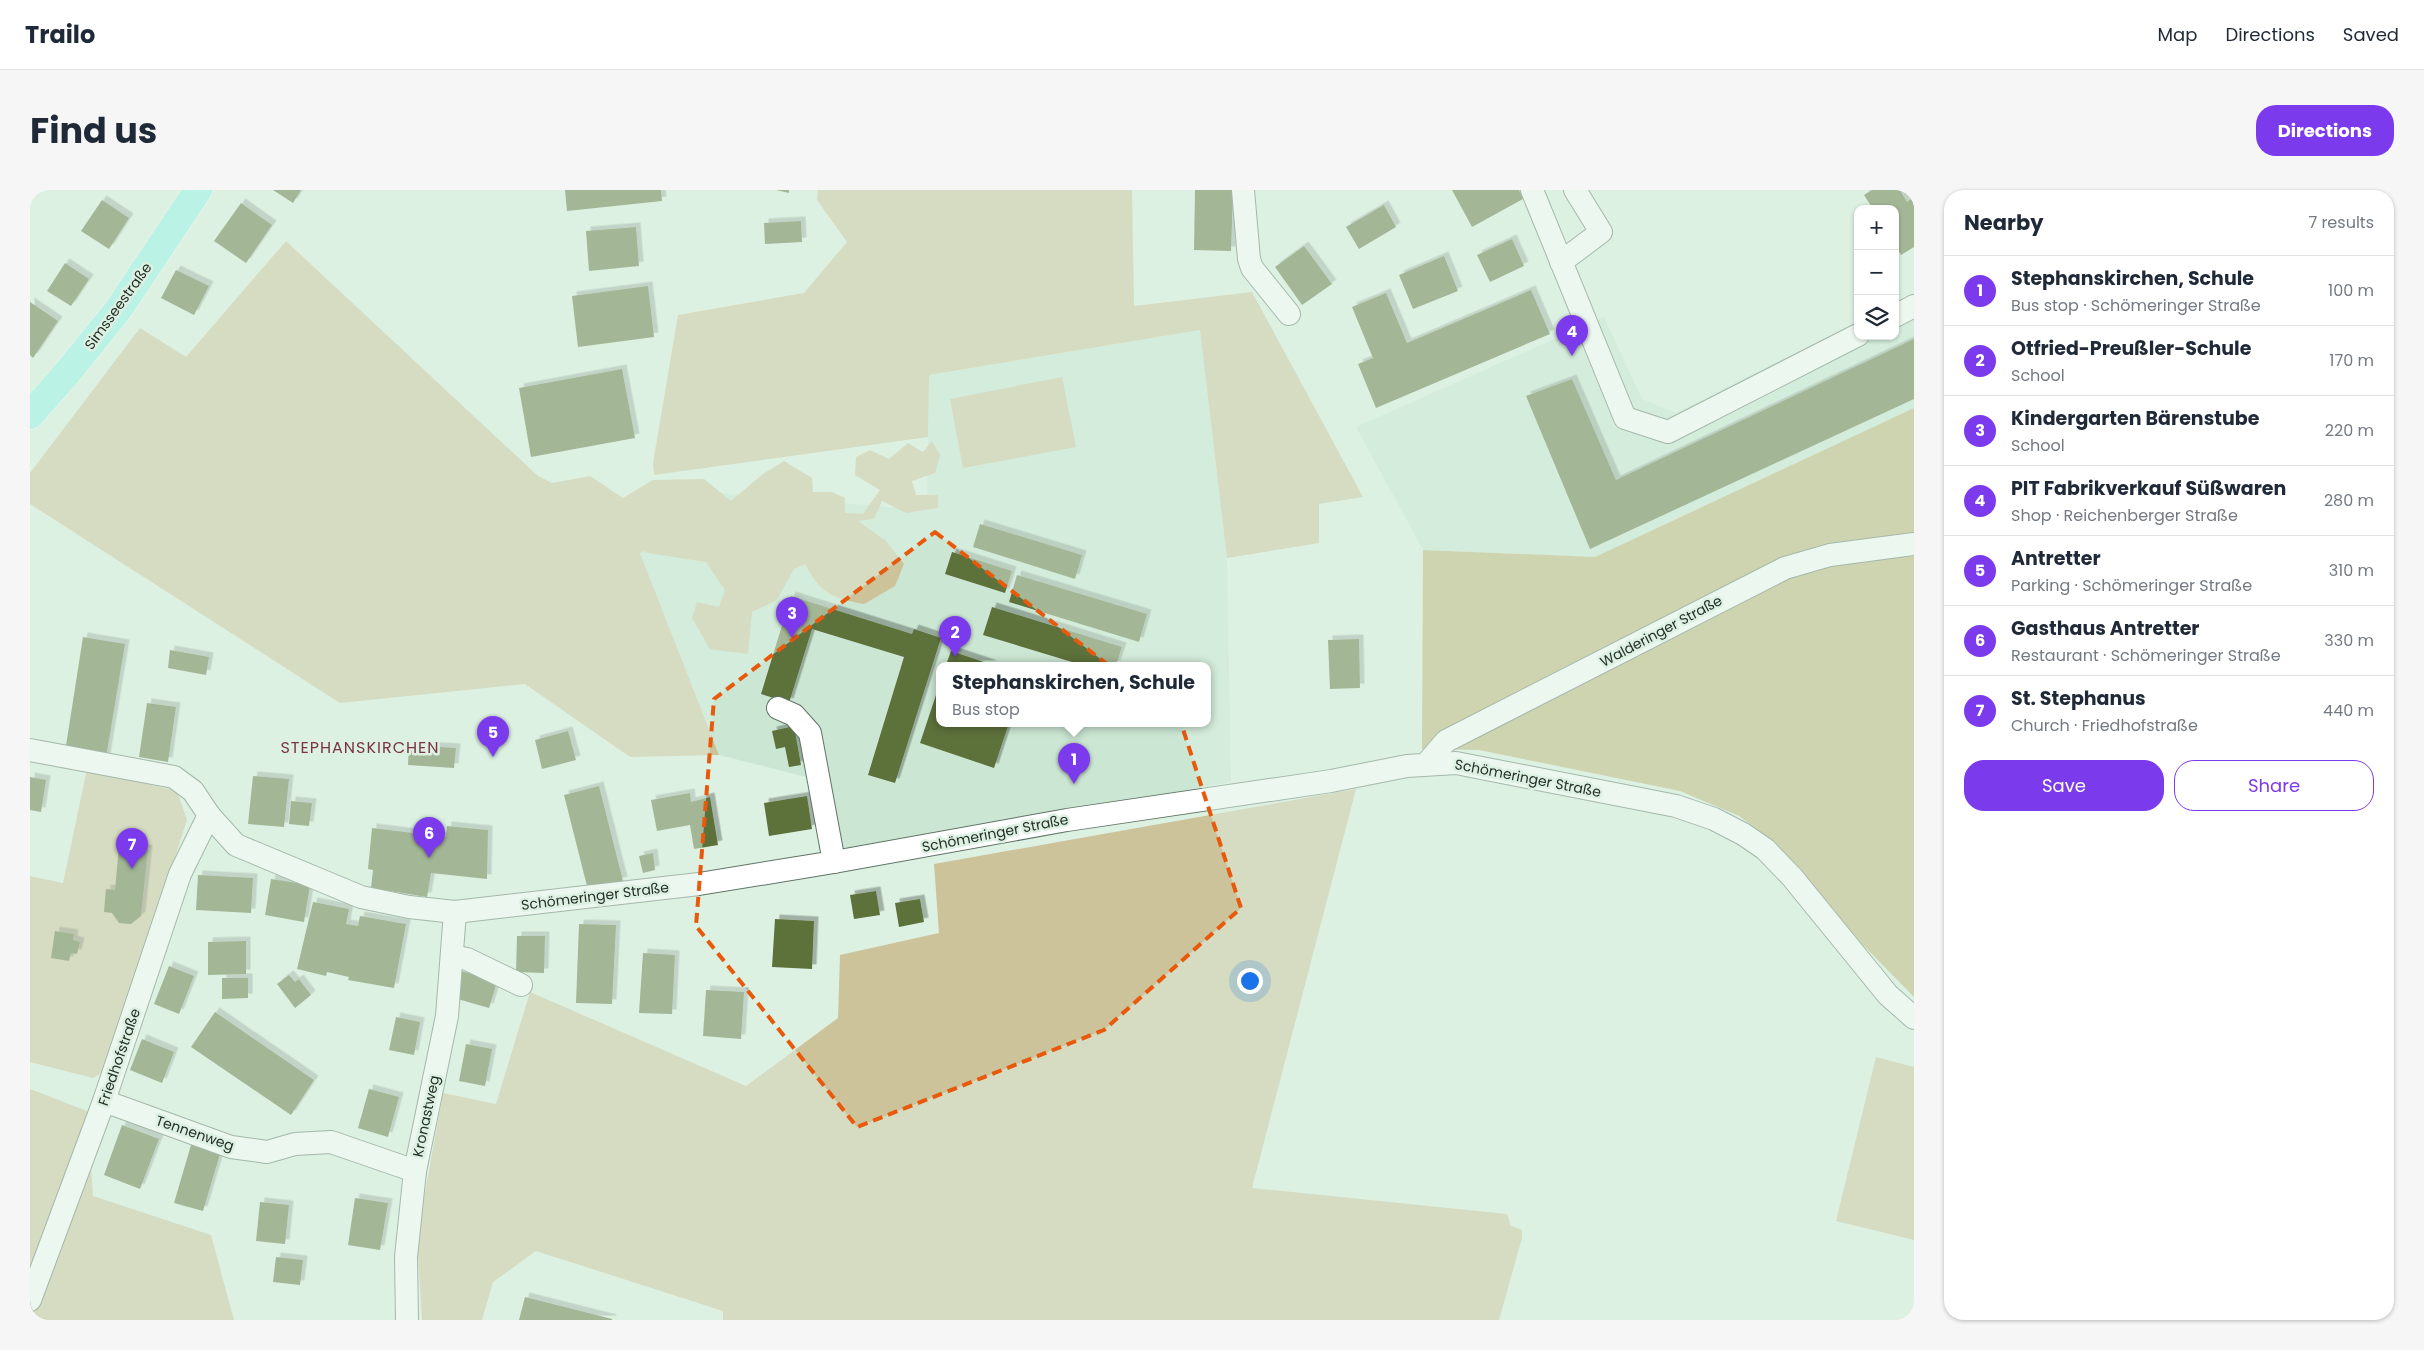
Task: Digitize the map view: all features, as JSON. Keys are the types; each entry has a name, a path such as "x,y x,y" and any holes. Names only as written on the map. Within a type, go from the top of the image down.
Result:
{"main road":[{"name":"Simsseestraße","path":"30,415 68,373 118,310 198,190"}],"street":[{"path":"1242,190 1248,259 1252,268 1289,314"},
{"path":"1532,190 1626,418 1668,432 1854,337"},
{"path":"1562,262 1601,232 1575,190"},
{"path":"1899,314 1914,306"},
{"name":"Walderinger Straße","path":"1427,763 1446,741 1785,568 1830,554 1914,544"},
{"path":"778,708 794,715 810,733 834,862"},
{"name":"Schömeringer Straße","path":"30,750 174,777 193,791 209,815 236,845 352,894 409,907 455,912 699,884 1067,820 1321,783 1427,763 1456,763 1676,806 1714,819 1758,844 1785,870 1888,995 1914,1018"},
{"name":"Friedhofstraße","path":"30,1300 104,1101 180,874 209,815"},
{"name":"Kronastweg","path":"407,1320 406,1257 415,1171 447,1016 455,912"},
{"path":"452,956 467,959 521,985"},
{"name":"Tennenweg","path":"104,1101 231,1147 267,1152 312,1142 330,1142 415,1171"}],"highlighted area":[{"path":"935,532 1180,720 1241,908 1104,1030 857,1127 696,926 714,699"}],"shaded area":[{"path":"818,190 1132,190 1134,306 1252,292 1363,497 1319,504 1319,543 1227,558 1200,330 929,375 928,437 654,475 653,463 678,315 804,293 847,242 817,200"},
{"path":"286,241 538,476 552,483 590,476 623,498 653,480 704,479 731,501 763,474 784,461 812,478 813,492 832,492 845,498 845,513 863,514 880,490 855,475 856,457 870,450 889,459 908,443 923,452 932,441 940,455 935,473 912,481 916,495 938,495 938,508 906,513 882,501 874,519 858,521 886,541 904,564 895,586 864,604 835,597 828,593 816,582 805,564 794,569 777,600 752,612 748,654 710,649 692,618 697,602 719,607 725,590 706,562 643,551 640,553 719,755 630,757 525,684 340,703 30,504 30,473 140,328 186,357"},
{"path":"1914,293 1914,408 1595,557 1423,550 1356,427 1604,317 1642,399 1676,413 1854,323 1854,340 1899,340 1899,300"},
{"path":"1200,330 1227,558 1231,782 839,852 826,782 719,755 640,553 720,493 927,510 929,375"},
{"path":"1062,377 1076,447 963,468 950,399"},
{"path":"1914,408 1914,997 1862,944 1775,842 1739,816 1680,791 1479,750 1422,749 1423,550 1595,557"},
{"path":"87,769 177,791 187,820 105,1071 93,1078 30,1062 30,876 63,883"},
{"path":"1356,789 1252,1188 1507,1214 1511,1226 1522,1230 1522,1238 1499,1320 723,1320 723,1311 536,1251 493,1282 482,1320 422,1320 417,1237 443,1093 496,1104 530,992 746,1086 838,1018 840,955 939,933 934,864"},
{"path":"1876,1057 1914,1067 1914,1240 1836,1221"},
{"path":"30,1089 87,1111 93,1196 211,1235 234,1320 30,1320"}],"building":[{"path":"273,190 301,190 293,203"},
{"path":"565,190 661,190 662,201 567,211"},
{"path":"776,190 789,190 789,193"},
{"path":"1195,190 1233,190 1231,251 1194,250"},
{"path":"1452,190 1519,190 1523,199 1472,227"},
{"path":"1872,190 1900,190 1907,202 1914,197 1914,247 1901,255 1899,252 1899,205 1870,205 1864,195"},
{"path":"102,200 129,218 109,249 81,231"},
{"path":"241,203 272,225 246,263 214,241"},
{"path":"1384,205 1396,227 1359,249 1346,227"},
{"path":"801,221 802,242 765,244 764,223"},
{"path":"636,227 639,266 589,271 586,231"},
{"path":"1512,239 1524,266 1490,282 1477,255"},
{"path":"1304,246 1332,284 1302,305 1275,267"},
{"path":"1444,256 1458,291 1413,309 1399,275"},
{"path":"65,263 89,279 71,306 47,291"},
{"path":"176,270 209,286 194,315 161,298"},
{"path":"648,286 654,337 578,347 572,296"},
{"path":"1531,290 1550,334 1376,408 1358,364 1373,358 1352,307 1386,293 1407,343"},
{"path":"30,302 58,321 33,358 30,355"},
{"path":"1914,339 1914,399 1590,549 1526,396 1572,379 1616,480"},
{"path":"622,369 635,438 531,457 519,388"},
{"path":"980,524 1082,555 1075,579 973,547"},
{"path":"952,552 1012,571 1005,593 945,574"},
{"path":"1017,575 1147,614 1139,642 1009,602"},
{"path":"791,596 912,634 914,629 941,638 895,783 868,775 904,657 812,629 789,703 761,694"},
{"path":"992,607 1122,647 1117,662 1072,662 983,635"},
{"path":"83,637 125,644 106,758 65,752"},
{"path":"1359,639 1360,688 1330,689 1328,640"},
{"path":"170,650 209,657 206,675 168,668"},
{"path":"951,651 984,662 947,662"},
{"path":"936,695 936,727 1008,727 994,768 920,743"},
{"path":"147,703 176,707 168,762 139,757"},
{"path":"794,726 801,765 789,767 785,747 776,749 772,731"},
{"path":"568,731 576,760 542,769 535,740"},
{"path":"409,745 456,748 454,768 408,765"},
{"path":"253,776 289,779 284,827 248,824"},
{"path":"30,777 46,780 41,812 30,810"},
{"path":"599,786 623,881 588,890 564,795"},
{"path":"690,793 691,802 710,797 718,845 694,849 690,825 657,831 651,800"},
{"path":"807,796 812,829 769,836 764,803"},
{"path":"291,801 312,803 309,826 289,824"},
{"path":"447,826 488,830 487,879 431,873 427,897 371,888 373,870 368,869 372,828 446,837"},
{"path":"131,837 142,838 140,849 148,849 141,916 131,924 119,923 112,913 104,912 106,889 115,890 119,846 130,848"},
{"path":"653,853 655,870 643,873 639,856"},
{"path":"198,875 253,878 251,913 196,910"},
{"path":"271,879 310,885 304,922 265,915"},
{"path":"876,891 880,915 854,919 850,895"},
{"path":"920,899 924,922 899,927 895,903"},
{"path":"313,902 349,909 346,924 358,926 360,916 406,924 394,988 348,980 349,977 327,972 326,976 297,969"},
{"path":"775,919 814,921 812,969 772,967"},
{"path":"579,924 616,925 612,1004 576,1003"},
{"path":"55,931 74,934 73,940 80,942 77,954 71,953 69,961 51,958"},
{"path":"517,936 545,936 544,973 516,972"},
{"path":"246,941 246,974 208,975 208,942"},
{"path":"643,953 675,955 672,1014 639,1013"},
{"path":"169,966 194,976 179,1014 154,1004"},
{"path":"462,971 497,982 489,1008 454,998"},
{"path":"289,975 295,982 299,979 311,995 295,1008 277,984"},
{"path":"222,978 248,978 248,998 222,999"},
{"path":"706,990 744,992 741,1039 703,1036"},
{"path":"215,1012 314,1080 291,1115 191,1047"},
{"path":"396,1017 420,1022 414,1055 389,1050"},
{"path":"142,1039 174,1052 162,1083 130,1070"},
{"path":"466,1044 492,1049 485,1086 459,1081"},
{"path":"369,1089 399,1097 388,1137 358,1128"},
{"path":"122,1125 159,1139 140,1189 104,1175"},
{"path":"191,1145 220,1154 203,1211 174,1203"},
{"path":"355,1198 388,1203 380,1250 348,1245"},
{"path":"260,1202 289,1205 285,1244 256,1241"},
{"path":"276,1257 303,1260 300,1285 273,1282"},
{"path":"525,1297 612,1319 612,1320 519,1320"}],"place":[{"name":"PIT Fabrikverkauf Süßwaren","path":"1572,356"},
{"name":"Kindergarten Bärenstube","path":"792,638"},
{"name":"Otfried-Preußler-Schule","path":"955,657"},
{"name":"Antretter","path":"493,757"},
{"name":"Stephanskirchen, Schule","path":"1074,784"},
{"name":"Gasthaus Antretter","path":"429,858"},
{"name":"St. Stephanus","path":"132,869"}],"district":[{"name":"STEPHANSKIRCHEN","path":"360,747"}]}
